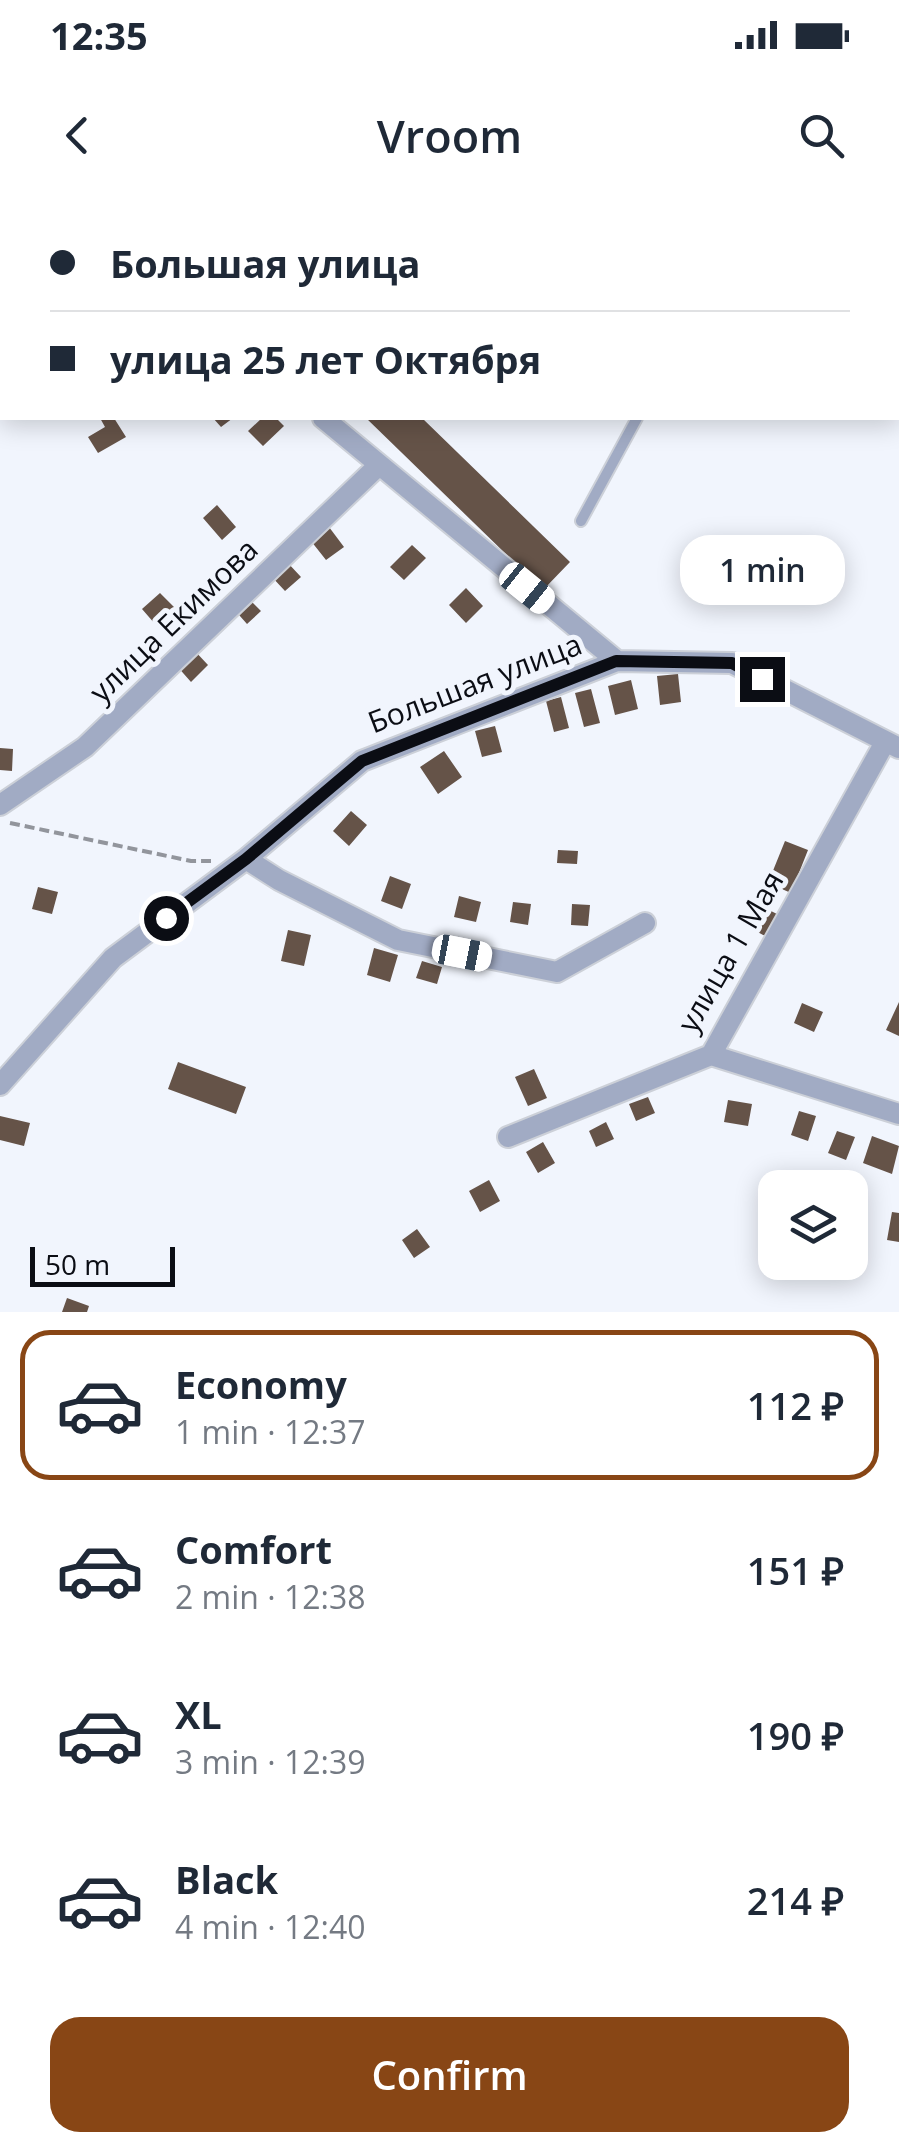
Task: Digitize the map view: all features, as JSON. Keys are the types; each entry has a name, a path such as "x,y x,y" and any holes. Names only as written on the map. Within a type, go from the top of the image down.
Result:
{"street":[{"path":"325,420 616,661 732,663 891,746"},
{"name":"улица Екимова","path":"0,805 85,747 378,466"},
{"name":"Большая улица","path":"0,1084 113,958 246,859 362,761 616,661"},
{"name":"улица 1 Мая","path":"508,1137 710,1055 891,746"},
{"path":"246,859 398,940 557,972 645,923"},
{"path":"710,1055 899,1114"}],"lane":[{"path":"582,521 636,420"}],"path":[{"path":"0,821 192,862 246,859"}],"building":[{"path":"101,420 115,420 126,437 98,453 88,437 105,427"},
{"path":"260,420 278,420 284,426 263,446 248,431"},
{"path":"368,420 424,420 570,562 543,590"},
{"path":"217,505 236,527 222,540 203,518"},
{"path":"329,527 344,547 326,560 311,541"},
{"path":"412,545 426,558 404,580 390,567"},
{"path":"287,562 301,577 285,591 271,576"},
{"path":"466,588 483,606 466,623 449,605"},
{"path":"160,593 174,607 155,624 142,609"},
{"path":"245,595 261,611 247,624 232,607"},
{"path":"193,649 208,665 191,682 176,665"},
{"path":"678,674 681,702 660,705 657,676"},
{"path":"631,680 638,709 615,715 608,686"},
{"path":"591,689 600,723 584,727 575,693"},
{"path":"561,697 569,728 554,732 546,701"},
{"path":"495,726 502,752 482,757 475,731"},
{"path":"0,748 13,749 12,771 0,770"},
{"path":"444,751 462,777 438,794 420,767"},
{"path":"351,811 367,825 349,846 333,831"},
{"path":"785,841 808,850 791,893 768,883"},
{"path":"558,850 578,851 577,864 557,863"},
{"path":"390,876 411,884 402,909 381,901"},
{"path":"38,887 58,892 52,914 32,909"},
{"path":"459,896 481,902 476,922 454,917"},
{"path":"513,902 531,904 528,925 510,922"},
{"path":"755,903 779,915 767,937 743,924"},
{"path":"572,904 590,905 588,926 571,925"},
{"path":"288,930 311,935 304,966 281,961"},
{"path":"374,948 398,955 390,982 367,975"},
{"path":"422,961 442,967 437,984 416,978"},
{"path":"899,1002 899,1036 886,1030"},
{"path":"802,1003 823,1012 814,1032 794,1023"},
{"path":"178,1062 246,1087 236,1114 168,1089"},
{"path":"534,1069 547,1098 528,1106 515,1077"},
{"path":"648,1097 655,1113 636,1121 629,1104"},
{"path":"728,1100 752,1104 748,1126 724,1122"},
{"path":"799,1111 816,1116 808,1141 791,1135"},
{"path":"0,1116 30,1123 24,1146 0,1140"},
{"path":"606,1122 614,1139 596,1147 589,1131"},
{"path":"837,1131 855,1137 846,1160 828,1153"},
{"path":"872,1136 899,1146 892,1174 863,1163"},
{"path":"543,1142 555,1163 538,1173 526,1152"},
{"path":"489,1180 500,1201 480,1212 469,1191"},
{"path":"892,1212 899,1213 899,1242 887,1240"},
{"path":"417,1229 430,1247 414,1258 402,1240"},
{"path":"67,1298 89,1306 87,1312 62,1312"}],"route":[{"path":"166,918 246,859 362,761 616,661 732,663 762,679"}]}
